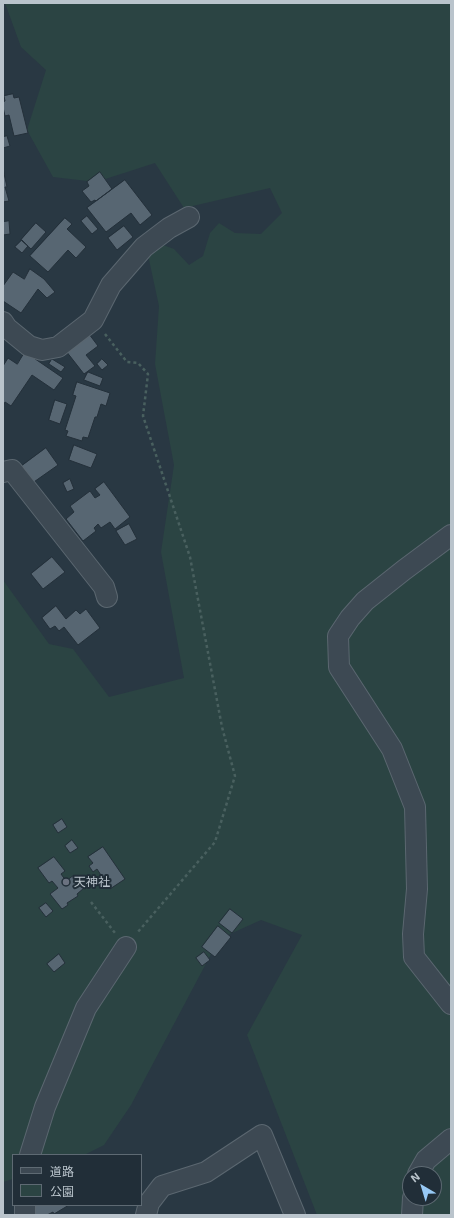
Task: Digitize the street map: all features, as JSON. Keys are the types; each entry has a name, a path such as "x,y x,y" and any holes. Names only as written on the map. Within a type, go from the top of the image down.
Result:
{"street":[{"path":"4,327 29,346 42,350 58,347 93,320 111,285 144,247 169,228 189,217"},
{"path":"3,472 12,470 104,587 107,597"},
{"path":"451,535 365,601 350,618 338,636 339,667 392,749 415,807 417,889 413,934 414,957 451,1004"},
{"path":"30,1154 45,1107 86,1008 126,947"},
{"path":"146,1215 149,1203 162,1186 206,1172 262,1135 295,1215"},
{"path":"423,1166 426,1160 451,1139"}],"path":[{"path":"91,902 126,947 215,842 235,776 222,727 190,556 143,416 148,374 138,363 128,362 93,320"}],"green space":[{"path":"5,3 451,3 451,1215 317,1215 247,1035 302,935 261,920 219,939 131,1105 104,1145 86,1154 12,1154 12,1179 3,1182 3,580 49,644 73,649 109,697 184,678 161,552 174,465 155,364 159,306 148,255 160,244 174,249 189,265 203,256 210,233 219,223 235,233 261,234 282,213 270,188 184,208 155,163 96,182 53,177 27,130 46,70 21,47"}],"building":[{"path":"13,94 14,98 19,97 28,133 14,136 9,115 5,116 3,107 3,102 5,101 4,96"},
{"path":"7,136 10,146 3,148 3,137"},
{"path":"3,169 7,187 5,187 9,201 3,202"},
{"path":"100,172 112,189 96,201 91,202 82,191 89,186 87,182"},
{"path":"125,180 152,215 140,225 131,213 106,232 87,208"},
{"path":"87,216 98,229 92,234 81,221"},
{"path":"65,218 72,224 67,229 86,247 76,258 68,250 48,272 30,256"},
{"path":"9,221 10,234 3,235 3,222"},
{"path":"36,223 46,232 31,249 21,240"},
{"path":"124,226 133,237 117,250 108,238"},
{"path":"22,240 28,246 22,253 15,247"},
{"path":"30,269 44,279 55,292 47,298 38,289 21,313 3,301 3,286 13,272 24,279"},
{"path":"89,334 98,346 86,355 95,366 84,374 66,351"},
{"path":"25,352 63,378 54,390 32,375 11,406 5,402 3,406 3,366 8,358 17,364"},
{"path":"52,359 65,367 61,372 49,364"},
{"path":"102,359 108,365 102,370 97,364"},
{"path":"88,372 103,378 100,386 84,380"},
{"path":"77,382 110,393 106,406 101,404 88,438 83,437 82,441 66,436 68,431 65,430 76,396 73,395"},
{"path":"55,400 67,404 60,424 49,420"},
{"path":"74,445 97,454 91,468 69,460"},
{"path":"46,448 58,465 31,484 19,468"},
{"path":"70,479 74,489 67,492 63,483"},
{"path":"104,482 130,517 115,529 110,522 101,528 98,524 94,528 96,531 83,541 66,519 74,512 70,506 90,491 95,498 100,495 95,489"},
{"path":"129,524 137,539 125,545 116,531"},
{"path":"52,557 65,572 43,589 31,574"},
{"path":"56,606 66,619 76,610 80,614 86,609 100,628 78,645 64,627 59,631 55,626 50,629 42,618"},
{"path":"62,819 67,827 58,833 53,825"},
{"path":"72,840 78,848 70,853 65,846"},
{"path":"103,847 125,879 110,889 97,869 93,872 89,866 93,863 88,857"},
{"name":"天神社","path":"54,857 65,871 61,874 66,881 74,875 84,888 77,894 78,896 67,903 68,905 62,909 50,894 58,888 52,881 49,883 38,868"},
{"path":"46,903 53,911 46,917 39,908"},
{"path":"230,909 243,919 232,933 219,923"},
{"path":"218,926 231,937 215,957 202,947"},
{"path":"204,952 210,960 202,966 196,958"},
{"path":"59,954 65,963 54,972 47,964"},
{"path":"33,1206 67,1206 54,1214 53,1212 47,1215 35,1215"}],"place":[{"name":"天神社","path":"66,882"}]}
